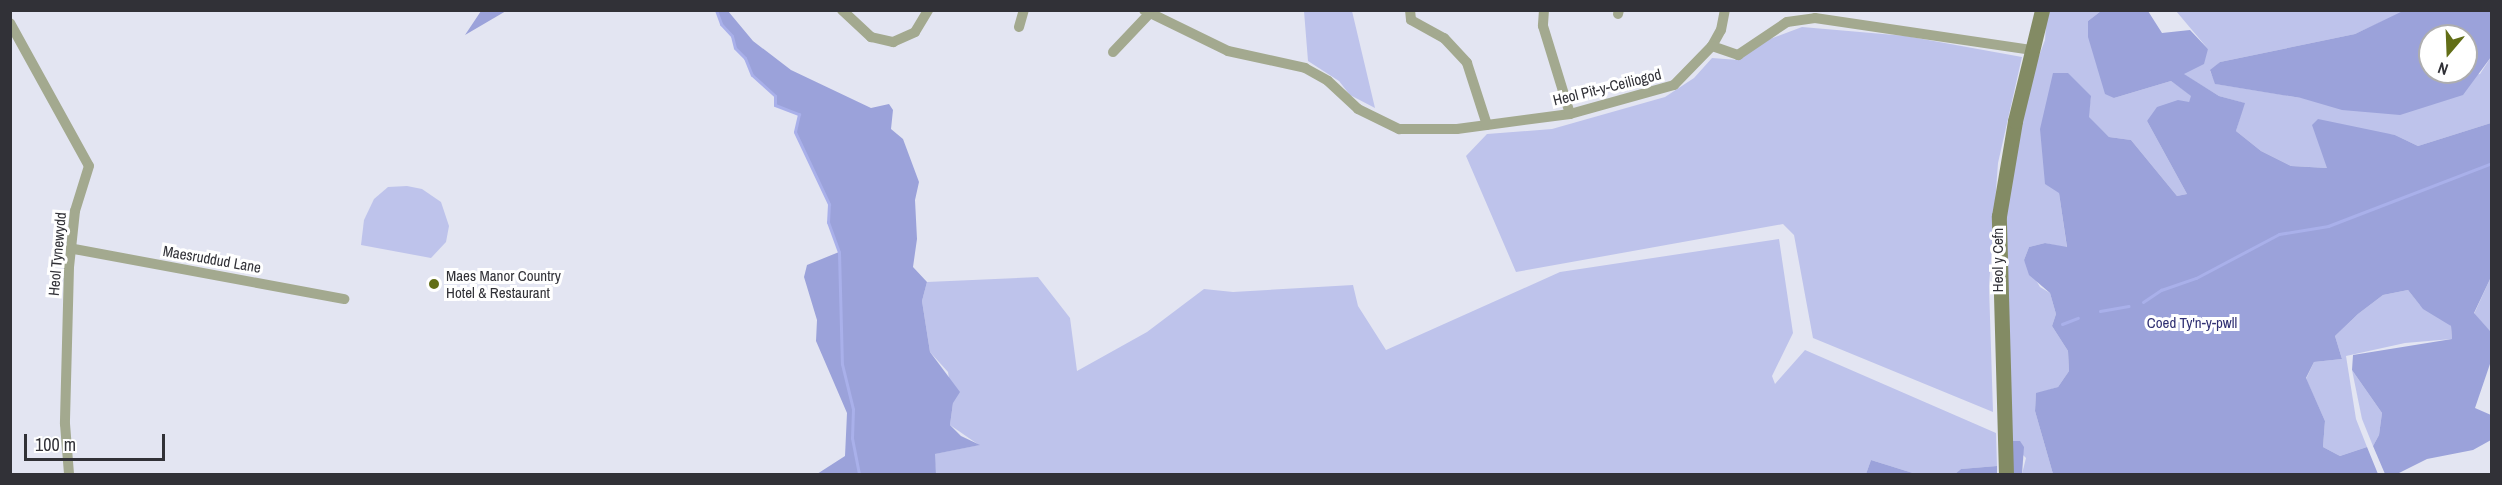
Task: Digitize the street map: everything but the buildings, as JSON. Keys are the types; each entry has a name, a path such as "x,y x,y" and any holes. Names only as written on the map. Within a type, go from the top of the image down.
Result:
{"street":[{"path":"842,10 871,38 893,42 915,32 928,10"},
{"path":"1019,27 1024,10"},
{"path":"1410,10 1411,20 1444,38 1467,63 1487,125"},
{"path":"1544,10 1543,26 1570,114"},
{"name":"Heol Pit-y-Ceiliogod","path":"1146,12 1228,51 1305,68 1328,81 1358,109 1399,129 1457,129 1570,114 1674,85 1712,46 1721,30 1725,10"},
{"name":"Heol y Cefn","path":"2006,474 1999,216 2015,121 2042,10"},
{"path":"1113,52 1146,12"},
{"path":"1712,46 1738,55 1763,35 1800,18 1852,16 2033,50"},
{"name":"Heol Tynewydd","path":"10,23 88,163 75,211 74,249 69,267 66,412 69,474"},
{"name":"Maesruddud Lane","path":"74,249 344,299"}],"shaded area":[{"path":"1304,11 1352,11 1375,108 1350,95 1339,81 1308,61"},
{"path":"2047,11 2101,11 2088,21 2114,98 2171,81 2192,96 2189,102 2147,121 2187,194 2177,196 2131,140 2109,137 2088,117 2091,96 2059,193 2067,248 2045,243 2029,247 2024,260 2040,287 2050,293 2056,314 2052,326 2068,351 2069,371 2058,387 2036,394 2035,411 2053,474 2022,474 2026,458 2009,441 2004,339 2007,196 2033,72 2045,40"},
{"path":"2176,11 2405,11 2355,34 2220,62 2210,71 2216,84 2301,98 2418,82 2478,84 2478,74 2491,57 2491,123 2418,146 2395,135 2313,125 2328,168 2291,166 2261,151 2236,131 2244,103 2219,96 2183,74 2208,49"},
{"path":"1802,27 1906,36 2022,57 1998,163 1989,286 1993,412 1813,338 1794,235 1783,224 1516,272 1466,156 1487,134 1552,129 1665,97 1694,78 1712,58 1738,60 1770,39"},
{"path":"407,186 422,189 441,202 449,226 446,242 431,258 361,245 364,220 374,199 388,187"},
{"path":"1779,239 1793,333 1772,376 1775,384 1805,350 1996,433 1997,466 1961,469 1955,474 1916,474 1871,460 1866,474 936,474 934,454 979,445 950,425 953,403 948,372 930,352 922,301 927,282 1038,277 1070,318 1077,371 1147,332 1204,289 1233,292 1353,285 1358,306 1386,350 1560,272"},
{"path":"2491,277 2491,332 2474,314"},
{"path":"2408,290 2420,305 2429,306 2451,326 2452,339 2405,343 2346,356 2356,419 2367,447 2340,456 2323,447 2325,421 2306,379 2314,362 2342,359 2335,336 2358,314 2383,295"},
{"path":"2352,370 2382,413 2379,435 2373,446 2362,419"}],"green space":[{"path":"2405,10 2491,11 2491,57 2478,75 2478,24 2418,24 2418,84 2471,84 2463,95 2400,115 2342,110 2301,98 2215,84 2210,70 2220,62 2355,34"},
{"path":"481,11 506,11 465,35"},
{"path":"716,11 728,11 753,41 791,70 871,108 889,104 893,110 891,129 903,139 919,182 915,200 917,239 913,267 927,282 922,301 930,352 960,392 953,403 950,425 961,436 980,445 935,454 936,474 817,474 845,456 847,413 816,341 817,320 804,277 807,265 839,252 828,222 829,204 795,132 799,115 775,105 775,96 752,75 745,58 735,48 732,36 721,24"},
{"name":"Coed Ty'n-y-pwll","path":"2101,11 2148,11 2162,33 2190,30 2208,49 2204,64 2184,74 2219,96 2245,103 2236,131 2261,151 2291,166 2327,168 2312,125 2318,119 2395,135 2418,146 2491,123 2491,277 2474,313 2491,332 2491,361 2475,408 2491,415 2491,440 2473,450 2427,459 2397,474 2385,474 2373,446 2379,435 2382,413 2352,370 2353,355 2452,339 2451,326 2423,309 2408,290 2383,295 2358,314 2335,336 2342,359 2314,362 2306,378 2325,421 2323,447 2340,456 2367,447 2378,474 2053,474 2035,411 2036,393 2058,387 2069,371 2068,351 2052,326 2056,314 2050,293 2029,275 2024,260 2029,247 2045,243 2067,247 2059,193 2045,184 2040,129 2053,73 2068,73 2091,96 2089,117 2109,137 2131,140 2177,196 2187,194 2147,121 2157,107 2178,100 2189,102 2191,96 2171,81 2114,98 2105,94 2088,37 2088,21"},
{"path":"2009,441 2020,441 2024,447 2022,474 2011,474"},
{"path":"1871,460 1916,474 1866,474"},
{"path":"1997,466 1997,474 1955,474 1961,469"}],"waterway":[{"path":"716,10 721,24 732,36 735,48 745,58 752,75 775,96 775,105 799,114 795,132 829,204 828,222 839,252 842,364 853,409 852,438 859,474"},
{"path":"2143,302 2161,290 2196,278 2279,234 2328,226 2492,163"},
{"path":"2100,311 2129,306"},
{"path":"2062,324 2078,318"}],"place":[{"name":"Maes Manor Country Hotel & Restaurant","path":"434,284"}]}
